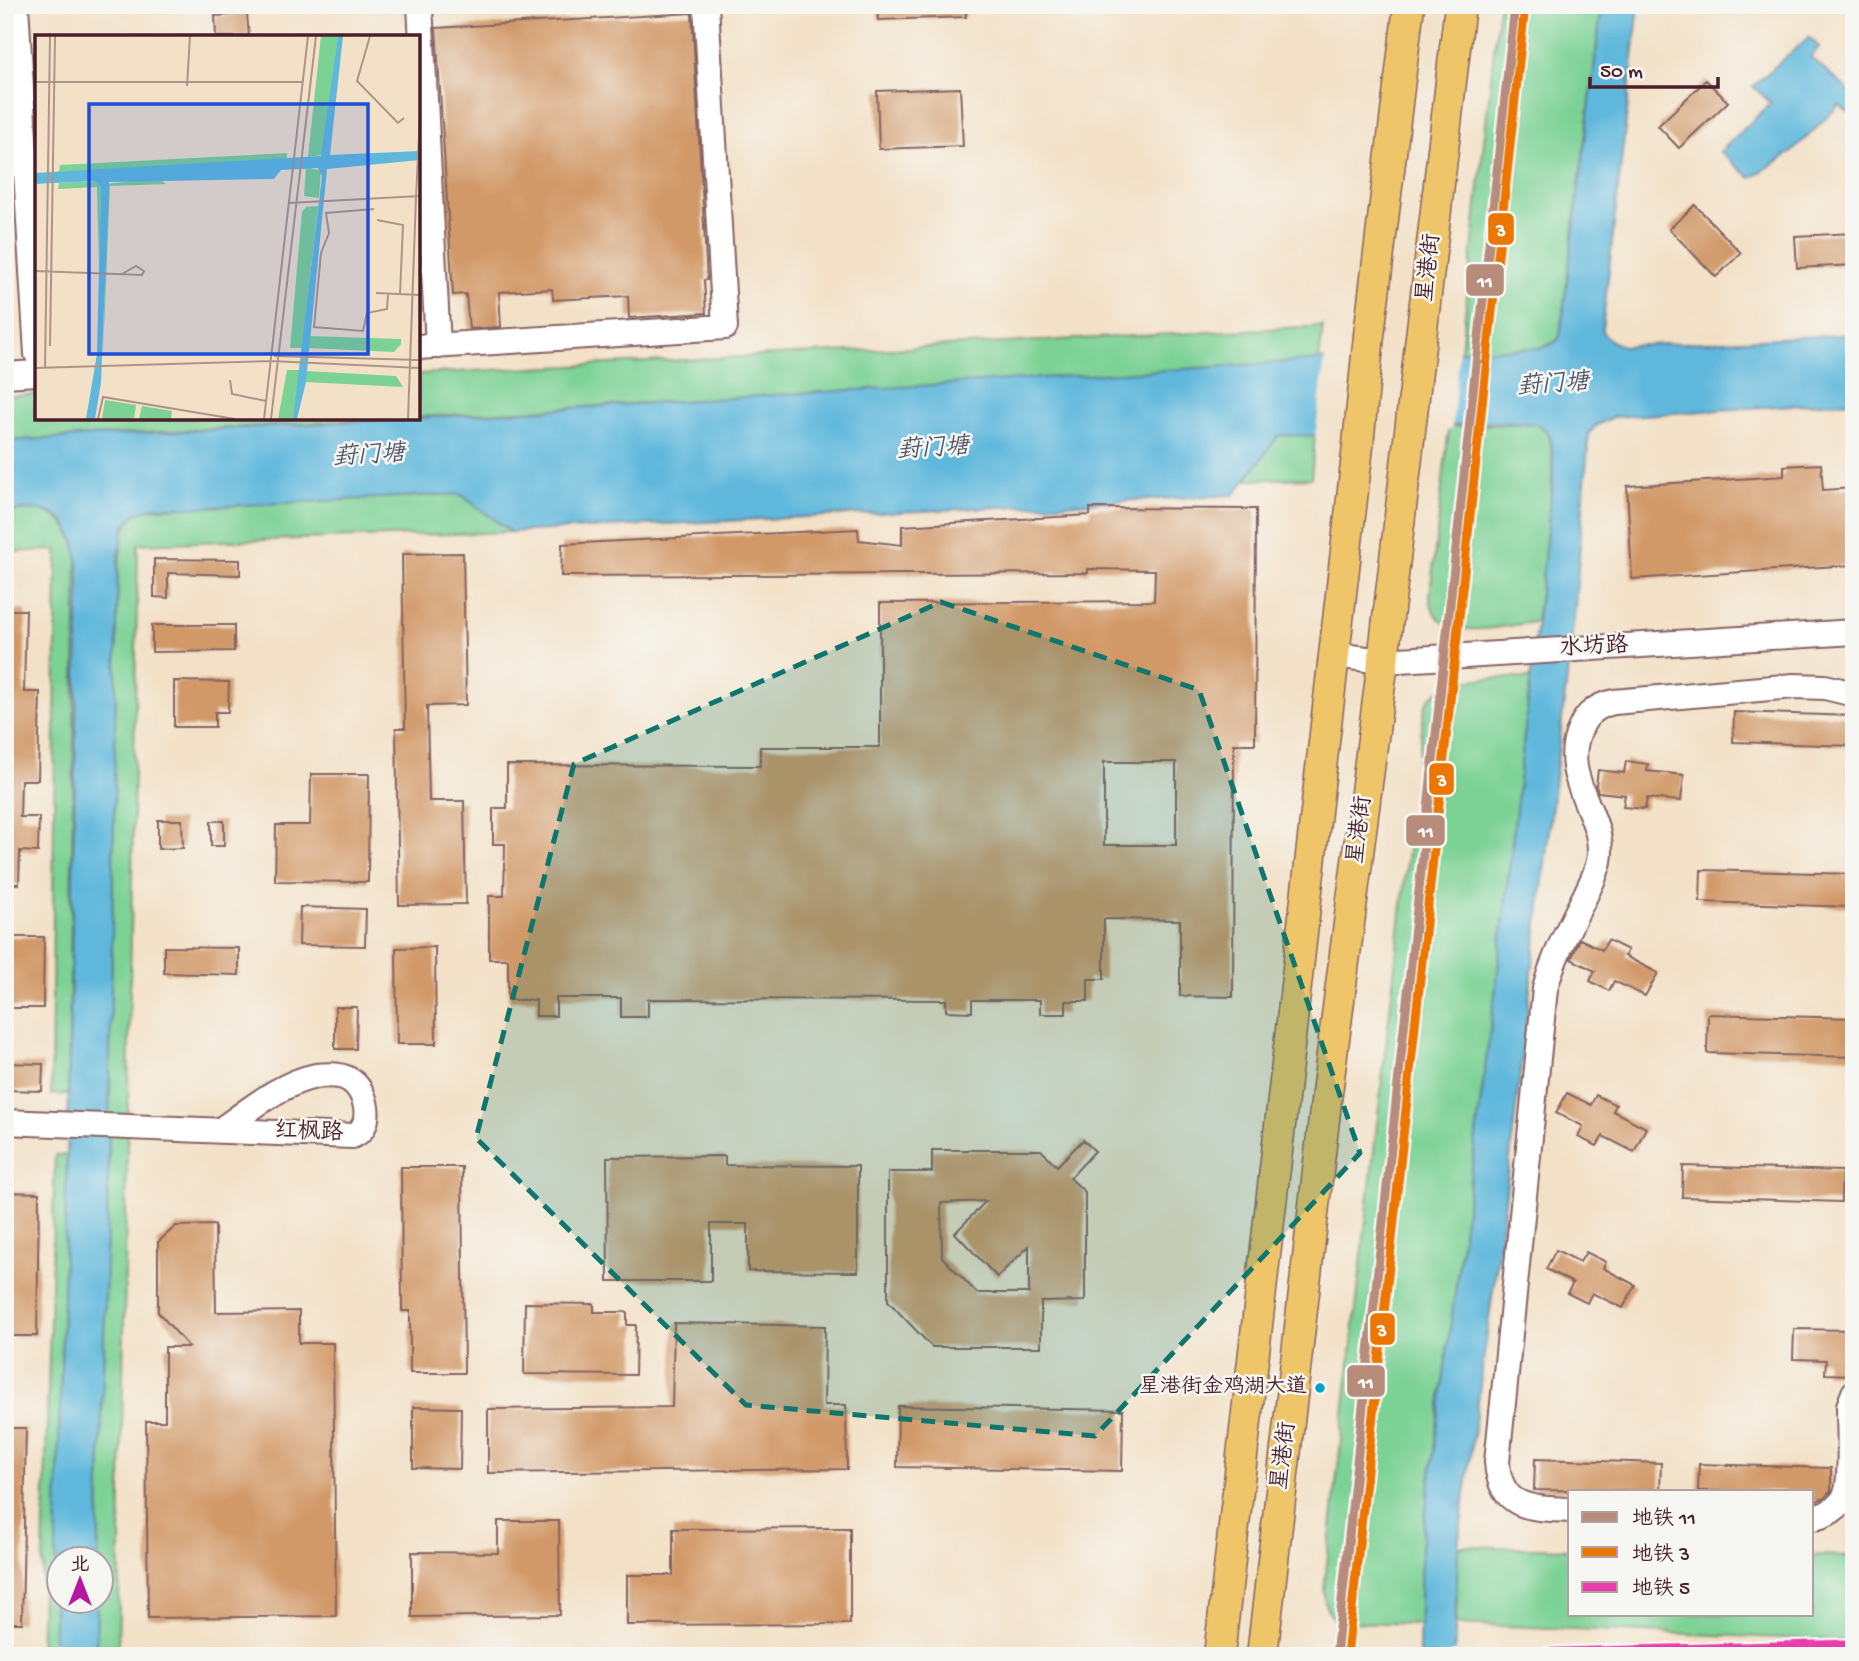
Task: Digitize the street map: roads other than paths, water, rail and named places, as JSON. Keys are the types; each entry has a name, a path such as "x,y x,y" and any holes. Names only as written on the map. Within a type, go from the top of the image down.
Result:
{"main road":[{"name":"星港街","path":"1219,1656 1409,5"},
{"name":"星港街","path":"1262,1656 1327,1093 1423,334 1460,5"}],"street":[{"path":"16,5 12,53 35,330"},
{"path":"420,5 428,347 725,327 706,5"},
{"path":"5,375 35,373"},
{"name":"水坊路","path":"1334,655 1383,661 1854,632"},
{"path":"1568,1510 1537,1508 1516,1502 1502,1485 1497,1462 1545,989 1550,969 1595,873 1600,854 1599,839 1577,777 1574,748 1577,735 1593,711 1607,703 1794,686 1825,687 1854,694"},
{"name":"红枫路","path":"5,1122 352,1136 360,1133 363,1128 366,1108 361,1091 351,1080 338,1076 316,1076 294,1083 266,1098 222,1129"},
{"path":"1814,1518 1835,1509 1846,1493 1849,1406 1854,1393"}],"water":[{"name":"葑门塘","path":"1602,5 1639,5 1602,330 1611,341 1625,346 1854,334 1854,401 1613,417 1597,425 1589,433 1574,618 1504,1209 1458,1546 1454,1656 1419,1656 1421,1547 1496,987 1553,478 1549,437 1542,427 1530,423 1485,423 1365,435 1279,435 1234,495 511,532 460,494 207,507 155,507 137,513 127,523 123,532 118,560 108,1187 98,1546 56,1546 79,579 74,540 65,523 49,512 39,510 5,512 5,441 420,420 420,418 1539,348 1554,343 1560,335"},
{"path":"1809,37 1819,47 1810,57 1854,95 1854,108 1849,113 1839,105 1792,152 1751,178 1720,152 1771,103 1753,86"},
{"path":"54,1616 97,1616 96,1656 53,1656"}],"metro line":[{"name":"11","path":"1336,1656 1515,5"},
{"name":"3","path":"1347,1656 1525,6"},
{"name":"5","path":"1421,1656 1854,1644"}],"place":[{"name":"星港街金鸡湖大道","path":"1320,1388"}]}
